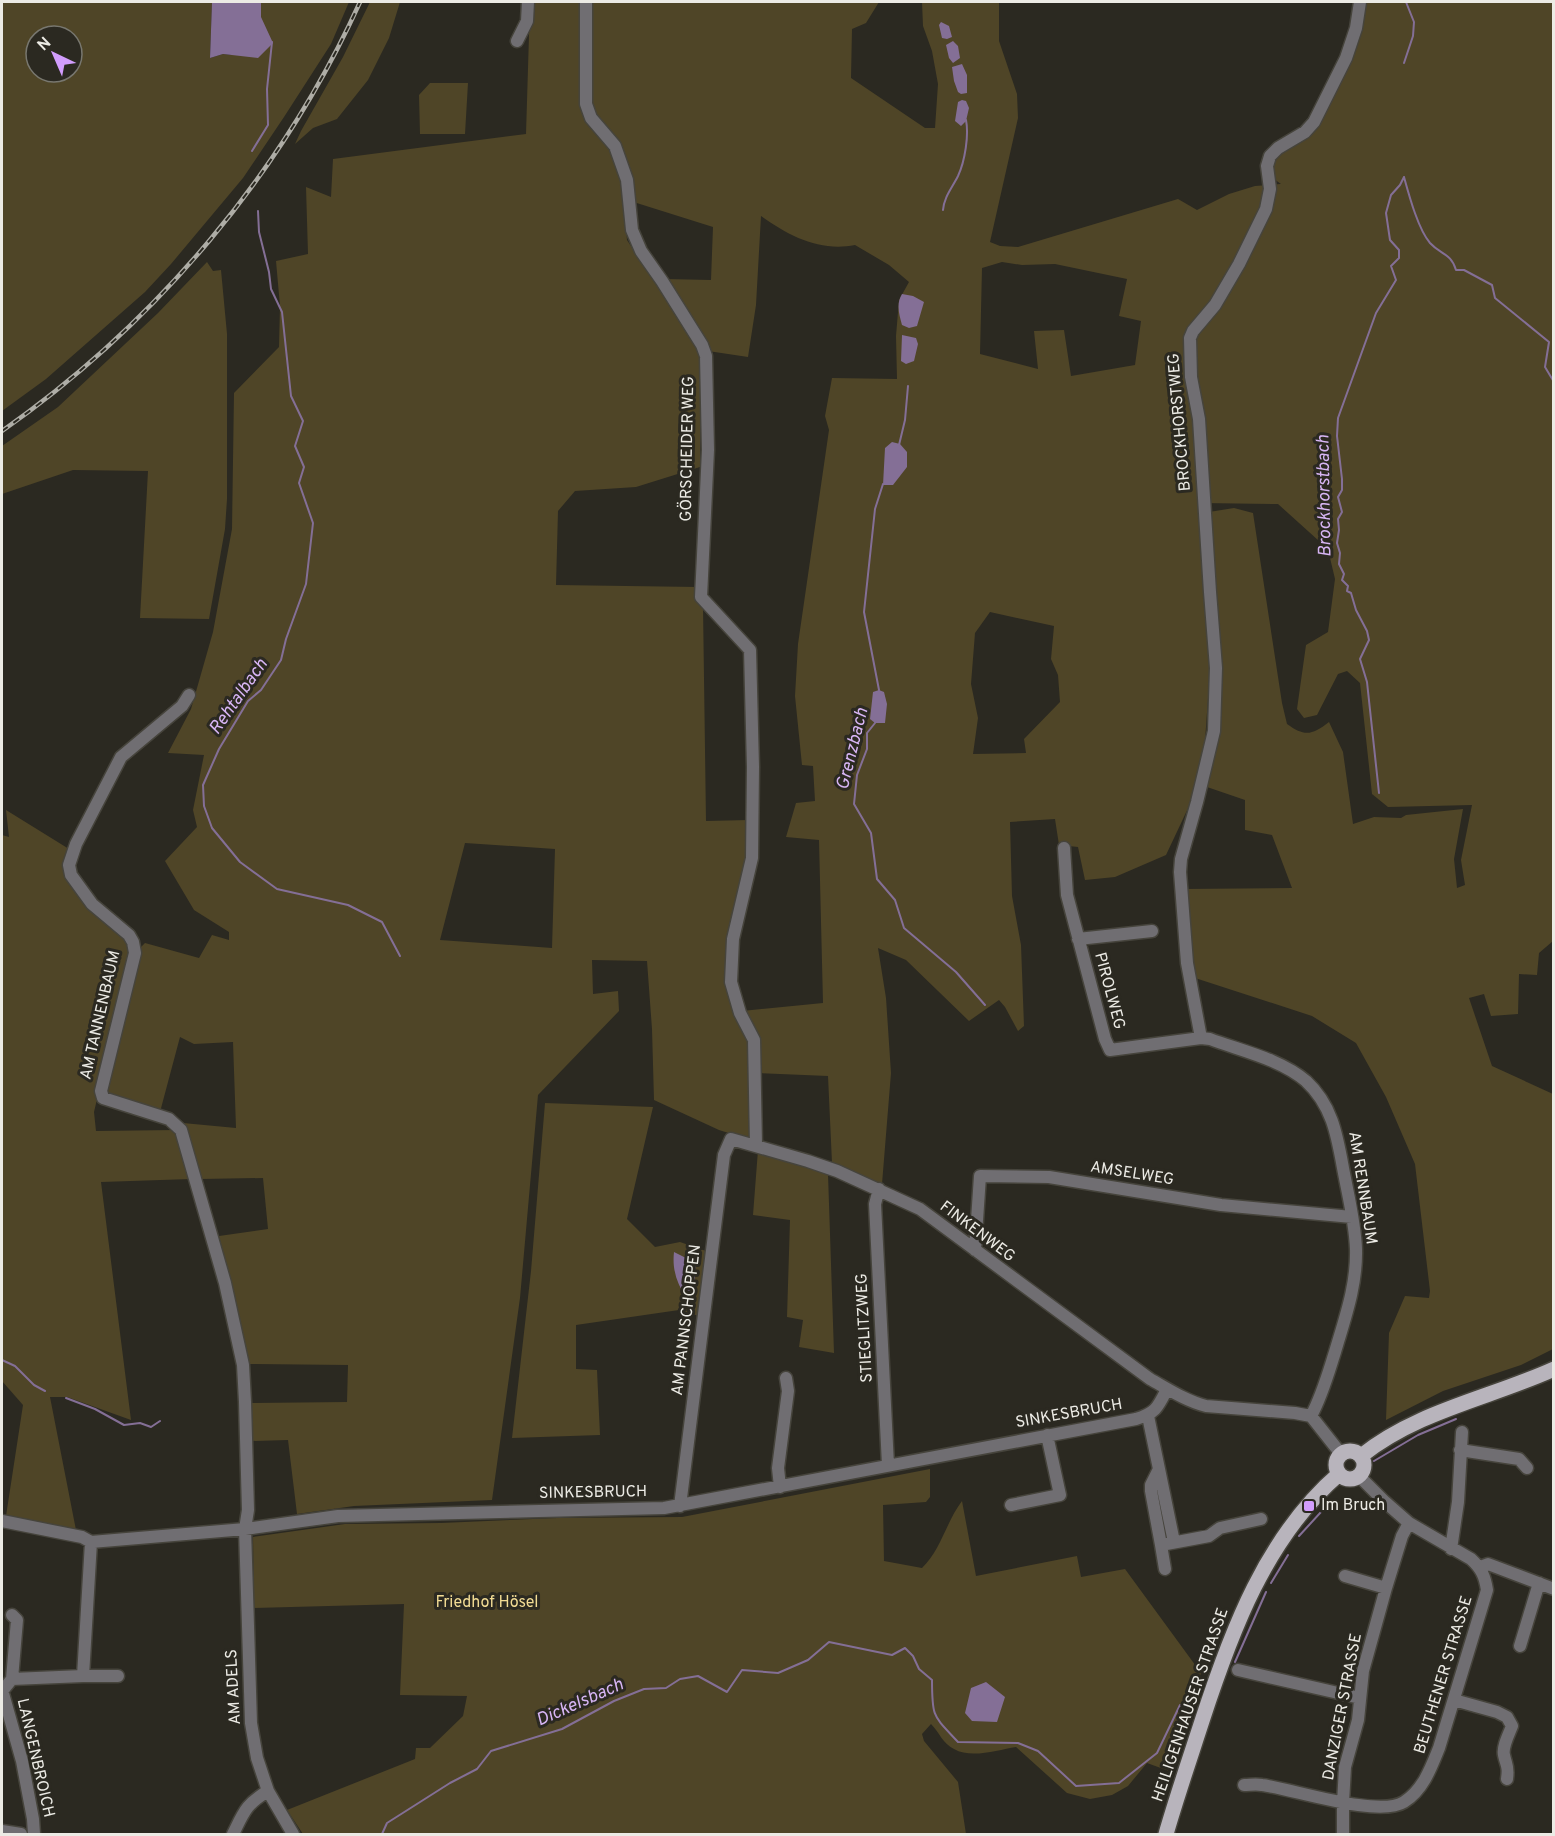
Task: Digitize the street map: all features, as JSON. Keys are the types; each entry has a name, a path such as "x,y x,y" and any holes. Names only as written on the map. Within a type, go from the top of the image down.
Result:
{"main road":[{"path":"1361,1456 1372,1447 1435,1413 1554,1369"},
{"path":"1353,1451 1361,1456 1365,1466 1359,1476 1349,1479 1339,1474 1336,1464 1341,1454 1353,1451"},
{"name":"HEILIGENHAUSER STRASSE","path":"1166,1834 1221,1665 1245,1608 1283,1540 1309,1506 1339,1474"}],"street":[{"path":"517,41 527,21 528,2"},
{"name":"GÖRSCHEIDER WEG","path":"586,2 586,104 591,118 615,146 627,180 632,230 641,251 702,345 706,356 708,450 701,597 750,650 753,767 752,858 733,939 731,982 740,1013 754,1041 756,1145"},
{"name":"BROCKHORSTWEG","path":"1201,1038 1187,963 1180,888 1181,859 1214,731 1216,677 1199,419 1191,378 1190,338 1215,304 1239,264 1266,209 1269,189 1267,166 1270,156 1278,148 1305,132 1314,122 1346,58 1356,28 1360,2"},
{"name":"AM TANNENBAUM","path":"189,695 182,706 121,757 76,844 69,865 71,875 92,904 129,935 135,953 101,1091 103,1098 169,1119 181,1130 225,1282 243,1365 248,1510 245,1529"},
{"name":"PIROLWEG","path":"1064,848 1067,895 1105,1039 1110,1050"},
{"name":"PIROLWEG","path":"1078,939 1152,931"},
{"name":"AM RENNBAUM","path":"1110,1050 1201,1038 1210,1039 1281,1065 1306,1082 1324,1103 1335,1126 1356,1250 1354,1280 1347,1313 1320,1400 1311,1416"},
{"name":"FINKENWEG","path":"731,1139 837,1171 920,1209 1150,1379 1180,1396 1206,1407 1311,1416"},
{"name":"AM PANNSCHOPPEN","path":"680,1506 724,1155 731,1139"},
{"name":"AMSELWEG","path":"975,1250 980,1176 1049,1177 1221,1205 1352,1217"},
{"name":"STIEGLITZWEG","path":"879,1189 875,1204 888,1465"},
{"path":"780,1486 778,1468 788,1391 786,1378"},
{"name":"SINKESBRUCH","path":"2,1521 82,1537 91,1542 245,1529 338,1516 664,1508 1136,1419 1148,1416 1156,1410 1167,1389"},
{"path":"1148,1416 1159,1469 1167,1543 1165,1569"},
{"path":"1311,1416 1341,1454"},
{"path":"1451,1549 1458,1502 1462,1432"},
{"path":"1011,1505 1060,1495 1047,1435"},
{"path":"1460,1450 1519,1459 1527,1468"},
{"path":"1359,1476 1409,1523 1471,1559 1480,1567 1488,1564 1554,1589"},
{"path":"1167,1543 1209,1536 1220,1528 1261,1519"},
{"name":"DANZIGER STRASSE","path":"1343,1834 1345,1767 1358,1720 1363,1671 1402,1536 1409,1523"},
{"name":"AM ADELS","path":"245,1529 251,1723 257,1758 268,1791 293,1834"},
{"path":"82,1676 91,1542"},
{"name":"BEUTHENER STRASSE","path":"1244,1785 1261,1785 1343,1803 1378,1806 1396,1805 1413,1794 1431,1770 1440,1748 1487,1590 1480,1567"},
{"path":"1345,1576 1386,1588"},
{"path":"1520,1647 1539,1583"},
{"path":"2,1690 12,1679 17,1620 12,1615"},
{"path":"1238,1670 1360,1698"},
{"path":"12,1679 118,1676"},
{"name":"LANGENBROICH","path":"2,1690 22,1761 34,1834"},
{"path":"1454,1700 1507,1717 1512,1726 1503,1750 1509,1769 1507,1779"},
{"path":"233,1834 246,1807 268,1791"},
{"path":"3,1832 21,1834"}],"green space":[{"path":"2,2 212,2 210,58 223,54 231,55 261,17 261,2 349,2 331,44 243,178 145,292 46,379 2,411"},
{"path":"370,2 400,2 389,38 368,80 337,119 313,128 295,144 343,57"},
{"path":"530,2 879,2 866,23 852,29 851,78 925,128 935,128 938,84 932,51 923,26 922,2 999,2 999,41 1017,94 1018,118 990,242 1000,246 1018,247 1178,199 1197,210 1229,194 1255,186 1281,184 1274,179 1271,164 1280,152 1316,126 1362,2 1553,2 1553,941 1539,953 1537,975 1519,974 1518,1014 1491,1016 1484,994 1469,998 1492,1066 1553,1094 1553,1349 1521,1365 1443,1391 1386,1420 1389,1333 1405,1296 1429,1298 1430,1291 1415,1164 1386,1097 1356,1043 1312,1016 1192,977 1183,889 1292,888 1272,835 1245,830 1245,800 1207,787 1218,739 1222,684 1209,512 1234,508 1253,513 1287,724 1308,733 1318,730 1329,722 1343,752 1353,824 1374,817 1401,818 1406,815 1463,809 1454,859 1457,888 1465,885 1461,860 1472,805 1388,807 1372,794 1360,683 1347,671 1338,674 1317,715 1304,718 1297,709 1306,645 1328,632 1335,579 1326,541 1319,541 1278,504 1201,503 1210,670 1205,741 1191,802 1166,855 1115,877 1085,880 1078,847 1059,845 1055,819 1010,822 1012,896 1021,945 1024,1026 1018,1031 999,1000 969,1021 906,960 878,948 886,998 891,1073 882,1184 832,1163 828,1076 758,1073 754,1141 719,1130 654,1100 647,961 592,960 593,994 618,991 619,1011 538,1095 520,1298 492,1500 354,1506 297,1514 288,1440 251,1441 250,1403 347,1402 348,1365 249,1364 219,1236 268,1229 263,1178 201,1179 183,1123 236,1128 233,1042 194,1044 180,1037 160,1112 108,1096 105,1088 138,950 145,943 199,958 212,935 229,940 229,932 194,910 165,861 197,827 193,810 204,755 168,753 191,709 213,632 232,529 234,393 279,347 280,306 276,261 308,254 306,187 331,197 333,159 526,134","holes":["624,199 713,227 711,280 664,279 708,351 748,357 756,305 761,216 805,241 829,246 855,245 889,265 909,282 899,300 896,336 897,379 832,378 825,416 829,430 798,644 795,696 802,765 813,766 815,801 796,803 786,837 819,840 823,1003 742,1011 729,937 749,858 749,820 706,821 703,606 698,587 556,585 558,511 575,491 636,487 700,467 701,368 698,349 627,240","1002,262 1022,265 1055,264 1127,279 1119,316 1141,321 1135,365 1071,376 1064,330 1034,331 1038,369 980,354 982,268","990,612 1054,626 1051,659 1058,675 1060,702 1024,739 1026,753 973,754 978,718 971,684 975,633","465,843 555,849 552,948 440,940"]},
{"path":"430,83 468,83 465,134 420,134 419,95"},
{"path":"207,262 213,271 221,270 227,334 227,499 225,529 209,619 140,618 148,471 73,470 2,494 2,446 58,407 158,313"},
{"path":"6,810 69,849 68,871 128,937 130,960 94,1112 96,1131 176,1130 191,1179 101,1182 131,1420 67,1397 50,1397 76,1530 6,1516 23,1405 2,1381 2,835 9,837"},
{"path":"545,1103 653,1107 627,1219 655,1247 680,1242 706,1251 699,1316 679,1310 576,1325 576,1369 597,1370 600,1435 512,1438 531,1271"},
{"path":"758,1150 828,1174 834,1353 799,1347 803,1320 787,1317 790,1220 753,1215"},
{"name":"Friedhof Hösel","path":"930,1469 930,1497 926,1502 883,1505 884,1561 922,1568 934,1553 962,1501 976,1576 1077,1556 1081,1577 1125,1569 1201,1673 1169,1771 1147,1763 1128,1786 1112,1795 1090,1799 1067,1793 1016,1747 985,1753 961,1752 947,1744 931,1724 922,1734 924,1741 958,1782 966,1834 303,1834 287,1810 415,1759 416,1748 430,1748 463,1716 467,1696 400,1695 404,1604 254,1608 253,1537 345,1524 682,1517"}],"shaded area":[{"path":"212,2 261,2 261,17 273,43 258,58 223,54 210,58"},
{"path":"941,22 949,26 952,37 942,38 939,25"},
{"path":"953,41 958,46 960,58 953,63 949,58 946,45"},
{"path":"962,64 967,75 967,93 961,94 954,81 952,67"},
{"path":"966,101 969,108 966,121 961,126 955,121 958,102"},
{"path":"902,294 913,296 924,302 917,326 909,328 902,325 899,305"},
{"path":"902,335 916,338 918,344 914,361 906,364 901,361"},
{"path":"892,442 900,444 907,452 907,467 893,485 883,485 885,448"},
{"path":"879,690 884,692 887,704 885,723 875,723 870,719 873,692"},
{"path":"674,1252 696,1263 693,1300 686,1298 678,1282"},
{"path":"986,1682 1005,1697 997,1722 972,1721 965,1713 971,1688"}],"waterway":[{"name":"Brockhorstbach","path":"1404,63 1413,36 1414,22 1406,2"},
{"name":"Rehtalbach","path":"252,151 268,125 267,89 272,42"},
{"name":"Grenzbach","path":"943,210 963,163 967,140 966,120"},
{"path":"1404,177 1418,221 1430,243 1451,260 1456,270 1464,270 1492,285 1495,298 1549,342 1545,367 1554,382"},
{"name":"Brockhorstbach","path":"1379,793 1367,682 1360,659 1369,640 1351,593 1347,591 1348,586 1342,580 1344,574 1339,564 1338,519 1342,512 1338,497 1342,490 1342,479 1337,436 1338,418 1376,313 1396,280 1391,266 1399,258 1399,250 1390,240 1386,213 1391,195 1404,177"},
{"name":"Rehtalbach","path":"258,211 259,232 271,289 282,312 291,396 303,421 295,446 304,467 299,483 313,523 306,584 286,639 281,660 261,690 248,701 219,749 203,785 204,806 212,828 240,862 277,889 348,905 382,922 400,956"},
{"name":"Grenzbach","path":"899,445 905,420 908,386"},
{"name":"Grenzbach","path":"879,690 864,612 875,509 883,484"},
{"name":"Grenzbach","path":"876,720 867,733 867,749 857,775 854,804 871,833 877,879 895,900 904,928 956,972 985,1005"},
{"path":"2,1360 15,1366 34,1385 45,1391"},
{"path":"66,1398 95,1409 124,1425 140,1423 151,1427 160,1421"},
{"name":"Dickelsbach","path":"1374,1461 1418,1435 1456,1419"},
{"name":"Dickelsbach","path":"1299,1536 1332,1500"},
{"name":"Dickelsbach","path":"1271,1583 1288,1555"},
{"name":"Dickelsbach","path":"1235,1662 1266,1592"},
{"name":"Dickelsbach","path":"382,1834 387,1823 450,1783 477,1769 491,1751 562,1729 614,1701 644,1689 666,1688 680,1679 698,1676 727,1692 742,1670 778,1673 808,1660 829,1642 892,1655 905,1648 913,1656 919,1669 932,1680 936,1715 958,1742 1018,1743 1038,1751 1076,1786 1119,1783 1157,1753 1180,1705"}],"railway":[{"path":"2,431 58,389 112,343 210,240 253,185 293,126 329,65 360,2"}],"place":[{"name":"Im Bruch","path":"1309,1506"}]}
